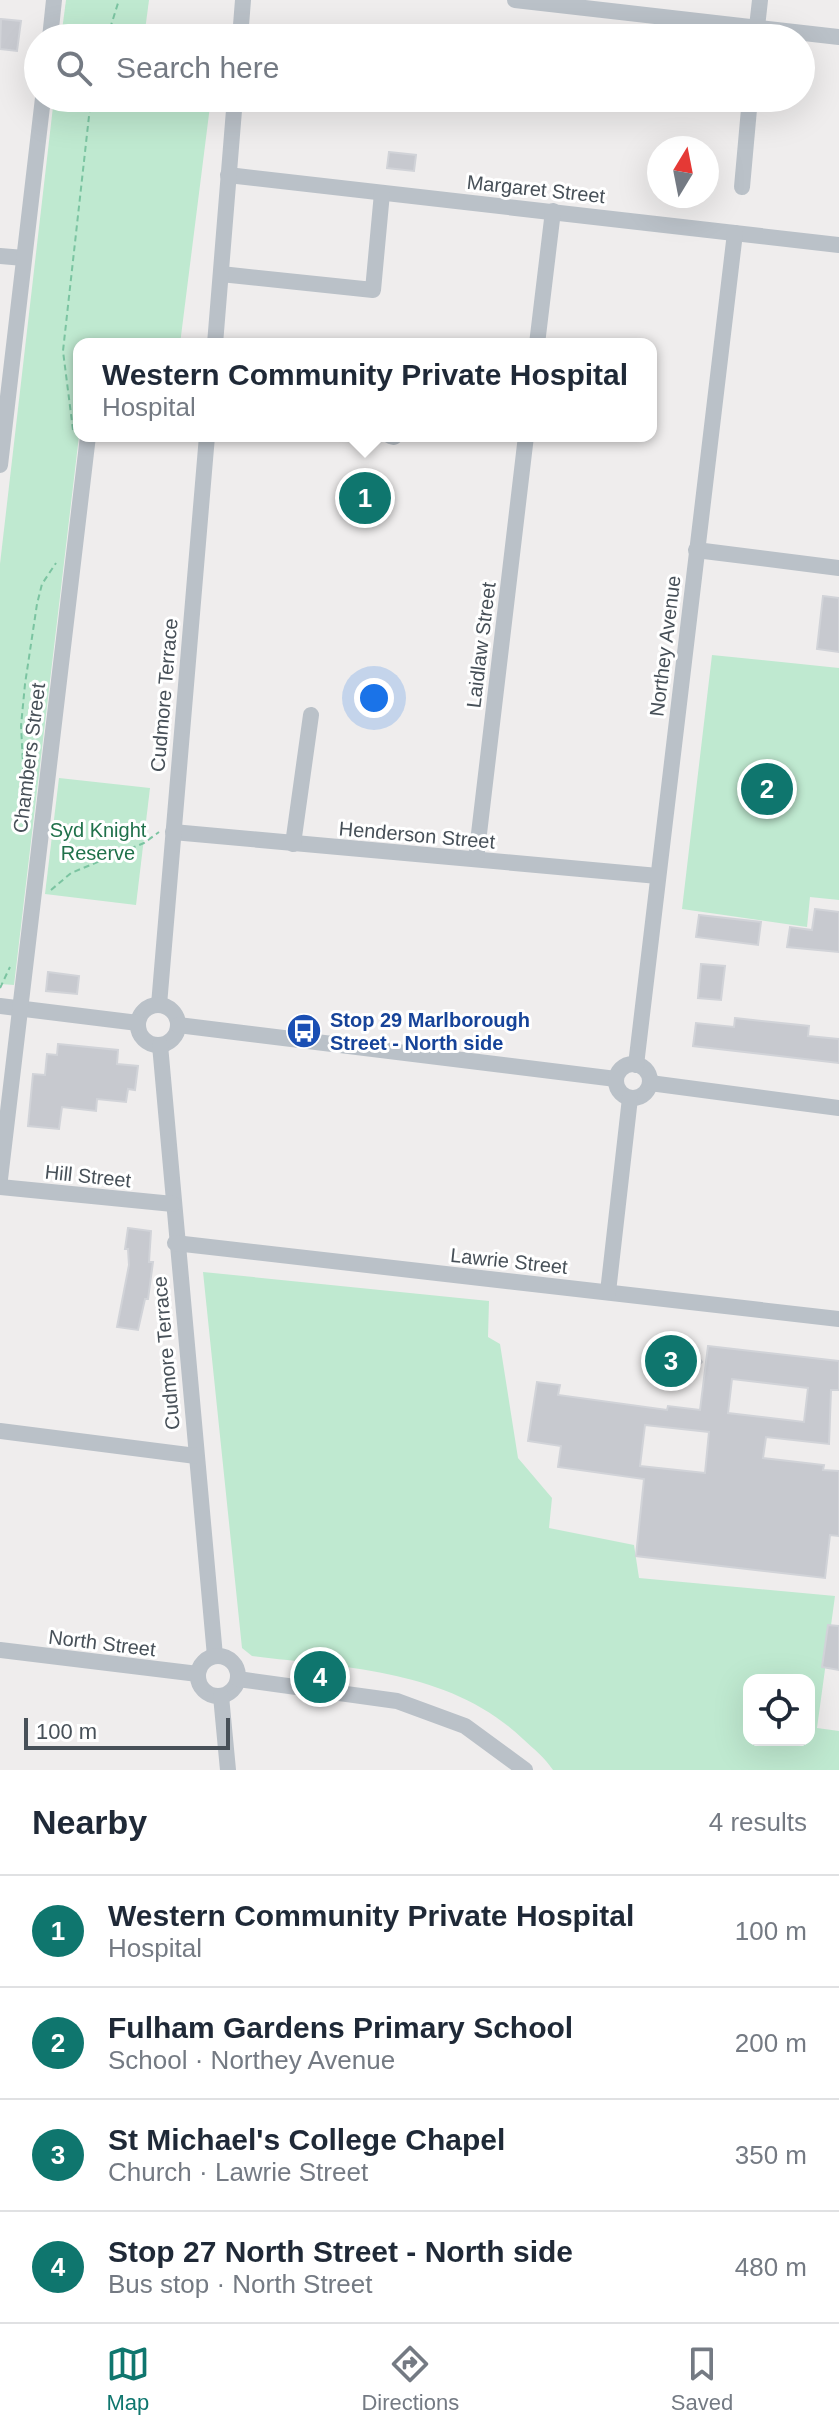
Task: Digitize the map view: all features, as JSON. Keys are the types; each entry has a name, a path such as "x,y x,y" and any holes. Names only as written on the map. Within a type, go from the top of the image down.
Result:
{"street":[{"path":"51,24 54,0"},
{"path":"241,24 243,0"},
{"path":"515,0 690,24"},
{"path":"757,24 760,0"},
{"path":"815,36 839,37"},
{"path":"0,465 41,112"},
{"path":"216,338 234,112"},
{"path":"742,187 749,112"},
{"name":"Margaret Street","path":"228,175 839,245"},
{"path":"221,274 373,290 382,193"},
{"path":"538,338 553,211"},
{"name":"Northey Avenue","path":"636,1065 735,233"},
{"path":"0,256 24,258"},
{"name":"Chambers Street","path":"0,1179 80,442"},
{"name":"Cudmore Terrace","path":"159,1005 206,442"},
{"name":"Laidlaw Street","path":"476,859 525,442"},
{"path":"696,550 839,568"},
{"path":"293,844 311,715"},
{"name":"Henderson Street","path":"173,832 658,876"},
{"path":"159,1005 171,1009 178,1025 174,1038 160,1045 142,1036 138,1023 147,1008 159,1005"},
{"path":"0,1006 138,1023"},
{"path":"178,1025 616,1079"},
{"name":"Cudmore Terrace","path":"160,1045 175,1243 215,1656"},
{"path":"636,1065 647,1073 650,1083 645,1093 630,1098 619,1090 616,1079 624,1067 636,1065"},
{"path":"650,1083 839,1108"},
{"path":"608,1292 630,1098"},
{"name":"Hill Street","path":"0,1187 173,1204"},
{"name":"Lawrie Street","path":"175,1243 839,1319"},
{"path":"0,1431 196,1456"},
{"name":"North Street","path":"0,1650 198,1674"},
{"path":"215,1656 232,1662 238,1679 231,1691 221,1696 204,1690 198,1674 204,1661 215,1656"},
{"path":"238,1679 397,1701 465,1726 525,1770"},
{"path":"221,1696 228,1770"}],"path":[{"path":"111,24 119,0"},
{"path":"73,398 63,351 89,112"},
{"path":"27,827 21,726 25,684 42,584 58,561"},
{"path":"33,892 45,894 71,873 144,843 157,831 173,832"},
{"path":"0,988 12,962"}],"green space":[{"path":"66,0 149,0 146,24 63,24"},
{"path":"52,112 209,112 181,338 73,338 73,442 78,442 14,985 0,984 0,564"},
{"path":"712,655 839,668 839,900 810,897 807,927 682,909"},
{"name":"Syd Knight Reserve","path":"59,778 150,788 136,905 45,894"},
{"path":"203,1272 489,1301 488,1337 500,1344 518,1458 552,1498 549,1528 634,1545 639,1578 835,1596 817,1728 839,1731 839,1770 553,1770 523,1739 494,1716 463,1698 430,1685 360,1669 252,1656 242,1648"}],"building":[{"path":"1,19 21,21 17,51 0,49"},
{"path":"389,152 416,155 414,171 387,168"},
{"path":"823,596 839,598 839,652 817,649"},
{"path":"815,909 839,912 839,952 787,947 790,927 812,930"},
{"path":"699,915 761,922 758,945 696,937"},
{"path":"701,964 725,966 721,1000 698,998"},
{"path":"48,972 79,976 77,994 46,991"},
{"path":"735,1018 809,1026 808,1036 839,1039 839,1063 693,1046 696,1023 734,1027"},
{"path":"58,1044 118,1050 117,1064 138,1066 135,1090 128,1089 126,1102 97,1099 96,1111 62,1107 59,1129 28,1126 33,1074 45,1075 47,1054 57,1055"},
{"path":"128,1228 151,1231 149,1262 153,1262 148,1299 145,1299 138,1330 117,1327 129,1265 128,1249 125,1249"},
{"path":"673,1336 687,1342 702,1362 685,1379 670,1383 655,1378 647,1358 653,1344"},
{"path":"708,1346 839,1361 839,1390 831,1390 829,1444 766,1437 763,1458 824,1465 823,1470 839,1471 839,1536 830,1535 825,1578 636,1556 644,1479 558,1467 561,1446 528,1441 537,1382 560,1385 558,1395 667,1410 668,1406 700,1410","holes":["732,1379 808,1388 804,1422 728,1413","645,1425 709,1432 705,1473 640,1466"]},
{"path":"828,1625 839,1626 839,1670 822,1667"}],"place":[{"name":"Western Community Private Hospital","path":"365,498"},
{"name":"Fulham Gardens Primary School","path":"767,789"},
{"name":"Stop 29 Marlborough Street - North side","path":"304,1031"},
{"name":"St Michael's College Chapel","path":"671,1361"},
{"name":"Stop 27 North Street - North side","path":"320,1677"}]}
